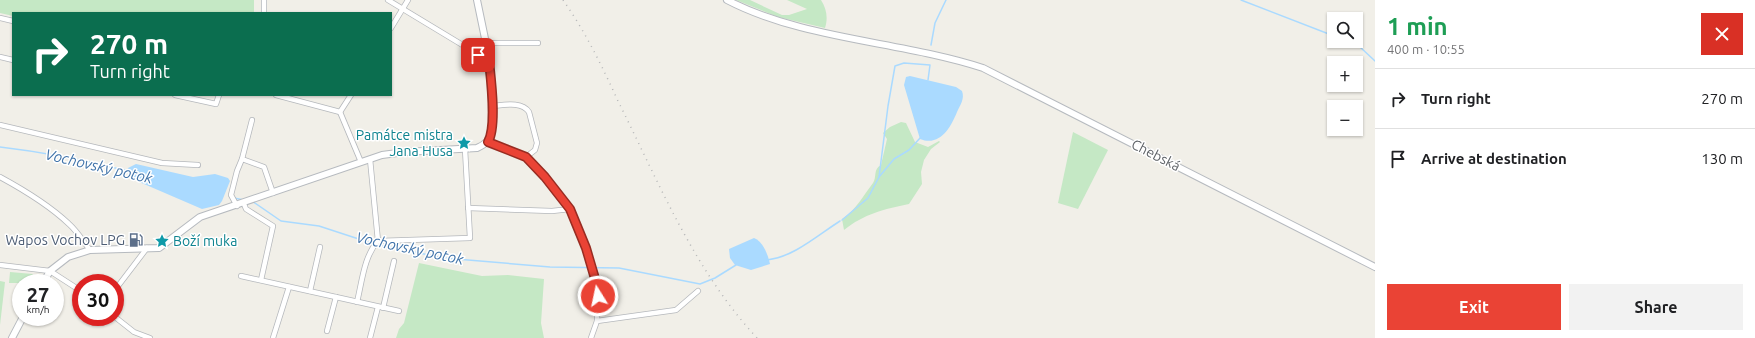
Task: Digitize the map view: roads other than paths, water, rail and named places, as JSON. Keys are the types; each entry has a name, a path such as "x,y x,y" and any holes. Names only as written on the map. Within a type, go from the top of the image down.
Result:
{"main road":[{"path":"48,274 68,257 90,250 159,248 200,217 240,205 370,159 394,153 477,148 488,142 492,130 489,61 477,0"},
{"name":"Chebská","path":"727,0 752,12 783,23 930,53 983,68 1008,79 1375,267"},
{"path":"12,338 18,326"}],"street":[{"path":"264,0 264,12"},
{"path":"388,0 489,61"},
{"path":"392,26 408,0"},
{"path":"0,18 12,21"},
{"path":"486,43 538,43"},
{"path":"0,57 12,60"},
{"path":"180,96 216,104 219,96"},
{"path":"280,96 340,112"},
{"path":"340,112 350,96"},
{"path":"492,106 519,105 527,109 529,112 537,143 535,150 526,157"},
{"path":"340,112 361,162"},
{"path":"252,120 231,195 240,205 273,226 261,280"},
{"path":"0,126 162,164 198,165"},
{"path":"488,142 526,157 545,177 570,209 586,248 596,282 598,296 597,321 591,338"},
{"path":"358,302 366,264 373,246 378,241 470,238 465,149"},
{"path":"242,159 264,166 273,193"},
{"path":"370,159 378,241"},
{"path":"0,177 20,188 48,207 69,224 90,250"},
{"path":"468,208 552,211 570,209"},
{"path":"310,291 320,247"},
{"path":"124,279 148,248"},
{"path":"370,338 381,307 394,261"},
{"path":"0,265 50,271 72,285"},
{"path":"241,276 400,311"},
{"path":"274,338 289,287"},
{"path":"597,321 676,310 698,291"},
{"path":"327,331 336,297"},
{"path":"124,324 134,332 150,338"}],"water":[{"path":"910,76 956,87 962,91 962,102 952,124 939,138 927,141 920,139 904,85 906,77"},
{"path":"136,164 193,177 215,174 228,178 230,181 219,205 202,209 137,181 127,171 128,168"},
{"path":"754,238 762,245 770,264 751,270 735,265 730,258 729,249"}],"waterway":[{"name":"Vochovský potok","path":"931,45 935,23 946,0"},
{"name":"Vochovský potok","path":"1241,0 1327,33"},
{"name":"Vochovský potok","path":"1361,48 1375,61"},
{"name":"Vochovský potok","path":"842,220 868,198 879,177 888,106 895,66 904,63 930,65 928,80"},
{"path":"879,177 894,159 909,150 921,137"},
{"name":"Vochovský potok","path":"0,147 32,151 96,163 128,171"},
{"name":"Vochovský potok","path":"234,198 244,200"},
{"name":"Vochovský potok","path":"252,201 281,221 319,226 374,244 444,258 550,267 619,268 700,284 715,278 736,265"},
{"name":"Vochovský potok","path":"767,260 787,255 840,221"}],"railway":[{"path":"563,0 593,49 663,194 696,255 714,284 757,338"}],"place":[{"name":"Památce mistra Jana Husa","path":"464,143"},
{"name":"Wapos Vochov LPG","path":"136,240"},
{"name":"Boží muka","path":"162,241"}]}
